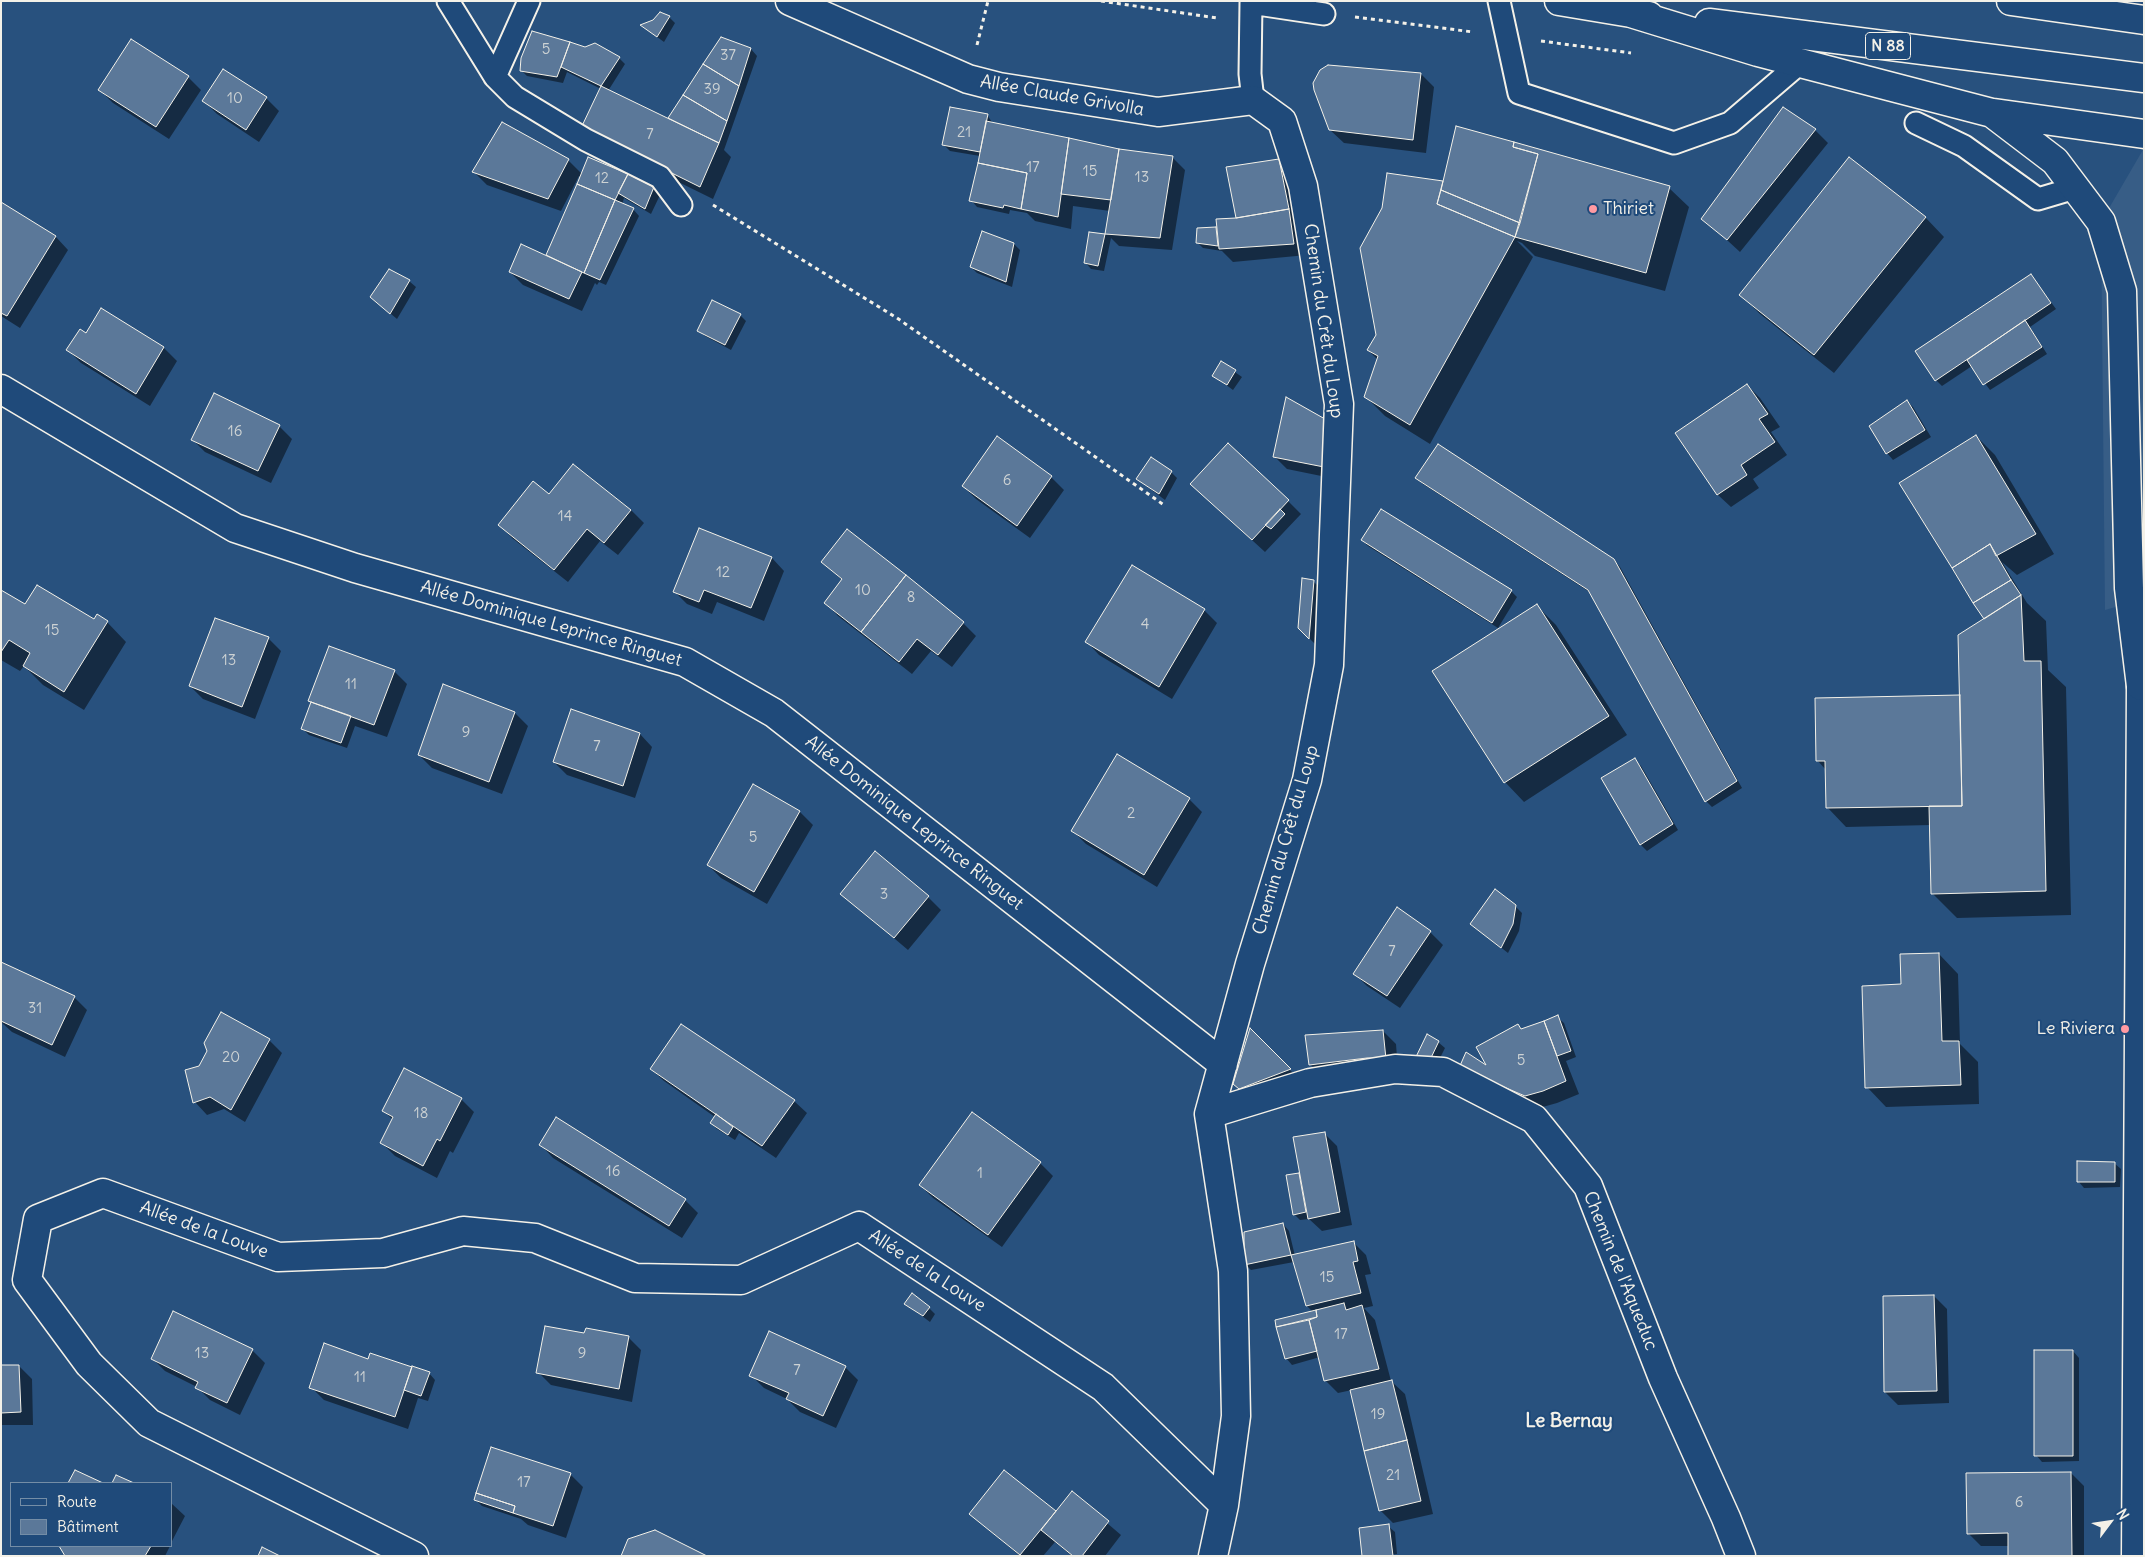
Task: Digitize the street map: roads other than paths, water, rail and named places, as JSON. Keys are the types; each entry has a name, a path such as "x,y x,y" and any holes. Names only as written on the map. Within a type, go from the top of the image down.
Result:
{"main road":[{"name":"Allée Claude Grivolla","path":"790,1 968,79 999,87 1158,112 1253,100"},
{"name":"N 88","path":"1559,1 1631,13 2144,78"},
{"path":"2011,1 2144,20"},
{"path":"1631,13 1800,63 1992,113 2144,134"},
{"name":"Chemin du Crêt du Loup","path":"1213,1556 1224,1505 1236,1416 1233,1271 1209,1114 1250,964 1307,780 1329,665 1339,404 1304,186 1282,121 1253,100"},
{"path":"1992,113 2055,161 2101,222 2122,291 2129,588 2143,681 2136,1556"},
{"name":"Allée Dominique Leprince Ringuet","path":"1,389 235,528 356,568 685,662 774,713 1223,1064"},
{"name":"Chemin de l'Aqueduc","path":"1209,1114 1310,1083 1395,1068 1443,1072 1534,1119 1588,1186 1663,1378 1741,1556"},
{"name":"Allée de la Louve","path":"414,1556 149,1423 89,1364 27,1280 38,1219 103,1193 278,1257 383,1253 463,1231 535,1238 635,1278 741,1280 859,1226 1103,1387 1224,1505"}],"lane":[{"path":"448,1 495,77 515,97 586,140 660,177 681,205"},
{"path":"495,77 529,1"},
{"path":"1499,1 1519,93 1674,143 1730,123 1800,63"},
{"path":"1253,100 1250,74 1251,3 1324,14"},
{"path":"1916,123 1964,146 2038,199 2075,188"}],"place":[{"name":"Thiriet","path":"1593,209"},
{"name":"Le Riviera","path":"2125,1029"}],"district":[{"name":"Le Bernay","path":"1569,1422"}]}
